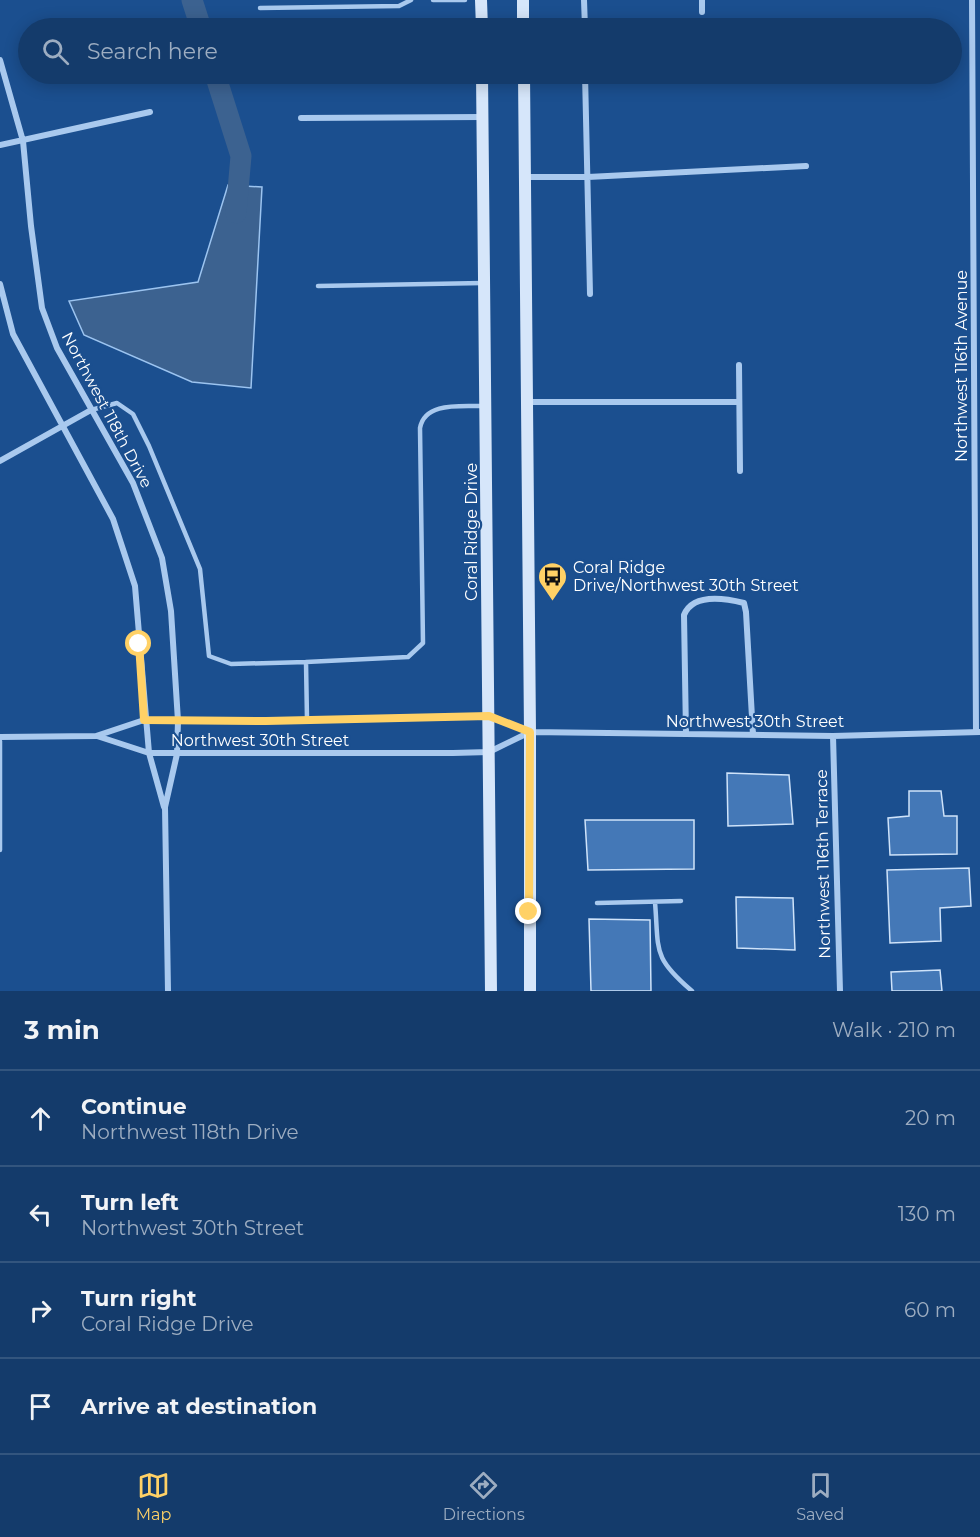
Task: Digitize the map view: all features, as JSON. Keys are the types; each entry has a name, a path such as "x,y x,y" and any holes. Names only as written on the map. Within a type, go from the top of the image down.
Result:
{"main road":[{"path":"481,0 482,18"},
{"path":"523,0 523,18"},
{"name":"Coral Ridge Drive","path":"482,84 491,991"},
{"path":"524,84 530,991"}],"street":[{"path":"584,0 585,18"},
{"path":"702,0 702,12"},
{"name":"Northwest 116th Avenue","path":"972,0 978,732"},
{"name":"Northwest 118th Drive","path":"0,60 23,141 42,308 57,348 134,483 162,558 171,611 178,721 177,754 165,807 168,991"},
{"path":"585,84 590,294"},
{"path":"0,145 150,112"},
{"path":"302,118 483,117"},
{"path":"525,177 588,177 806,166"},
{"name":"Northwest 118th Drive","path":"0,284 13,334 60,426 113,519 135,586 148,753 165,807"},
{"path":"739,365 740,471"},
{"path":"527,402 739,402"},
{"path":"0,461 91,410"},
{"path":"686,734 684,615 687,607 697,600 733,600 744,603 746,612 753,735"},
{"name":"Northwest 30th Street","path":"0,739 96,736 144,720 307,720 489,716 530,732 833,736 978,732"},
{"name":"Northwest 30th Street","path":"96,736 148,753 489,752 530,732"},
{"name":"Northwest 116th Terrace","path":"833,736 840,991"}],"lane":[{"path":"260,8 399,6 411,0"},
{"path":"433,0 465,0"},
{"path":"318,286 485,283"},
{"path":"91,410 117,403 133,414 149,446 200,569 209,656 231,664 408,657 423,643 420,428 422,417 429,410 487,406"},
{"path":"306,662 307,720"},
{"path":"0,739 0,850"},
{"path":"655,902 659,956 671,973 692,991"},
{"path":"597,903 681,902"}],"water":[{"path":"228,185 262,187 251,388 192,382 84,335 69,301 198,282"}],"building":[{"path":"727,773 789,775 793,824 728,826"},
{"path":"909,791 941,791 944,816 957,816 957,854 890,855 888,818 909,816"},
{"path":"585,820 694,820 694,869 588,870"},
{"path":"969,868 971,906 940,908 941,941 890,943 887,870"},
{"path":"736,897 793,898 795,950 737,948"},
{"path":"589,919 650,920 651,991 591,991"},
{"path":"940,970 942,991 892,991 891,972"}],"waterway":[{"path":"192,0 198,18"},
{"path":"218,84 241,156 236,213"}],"place":[{"name":"Coral Ridge Drive/Northwest 30th Street","path":"552,602"}],"route":[{"path":"139,644 144,720 266,721 489,716 530,732 529,912"}]}
